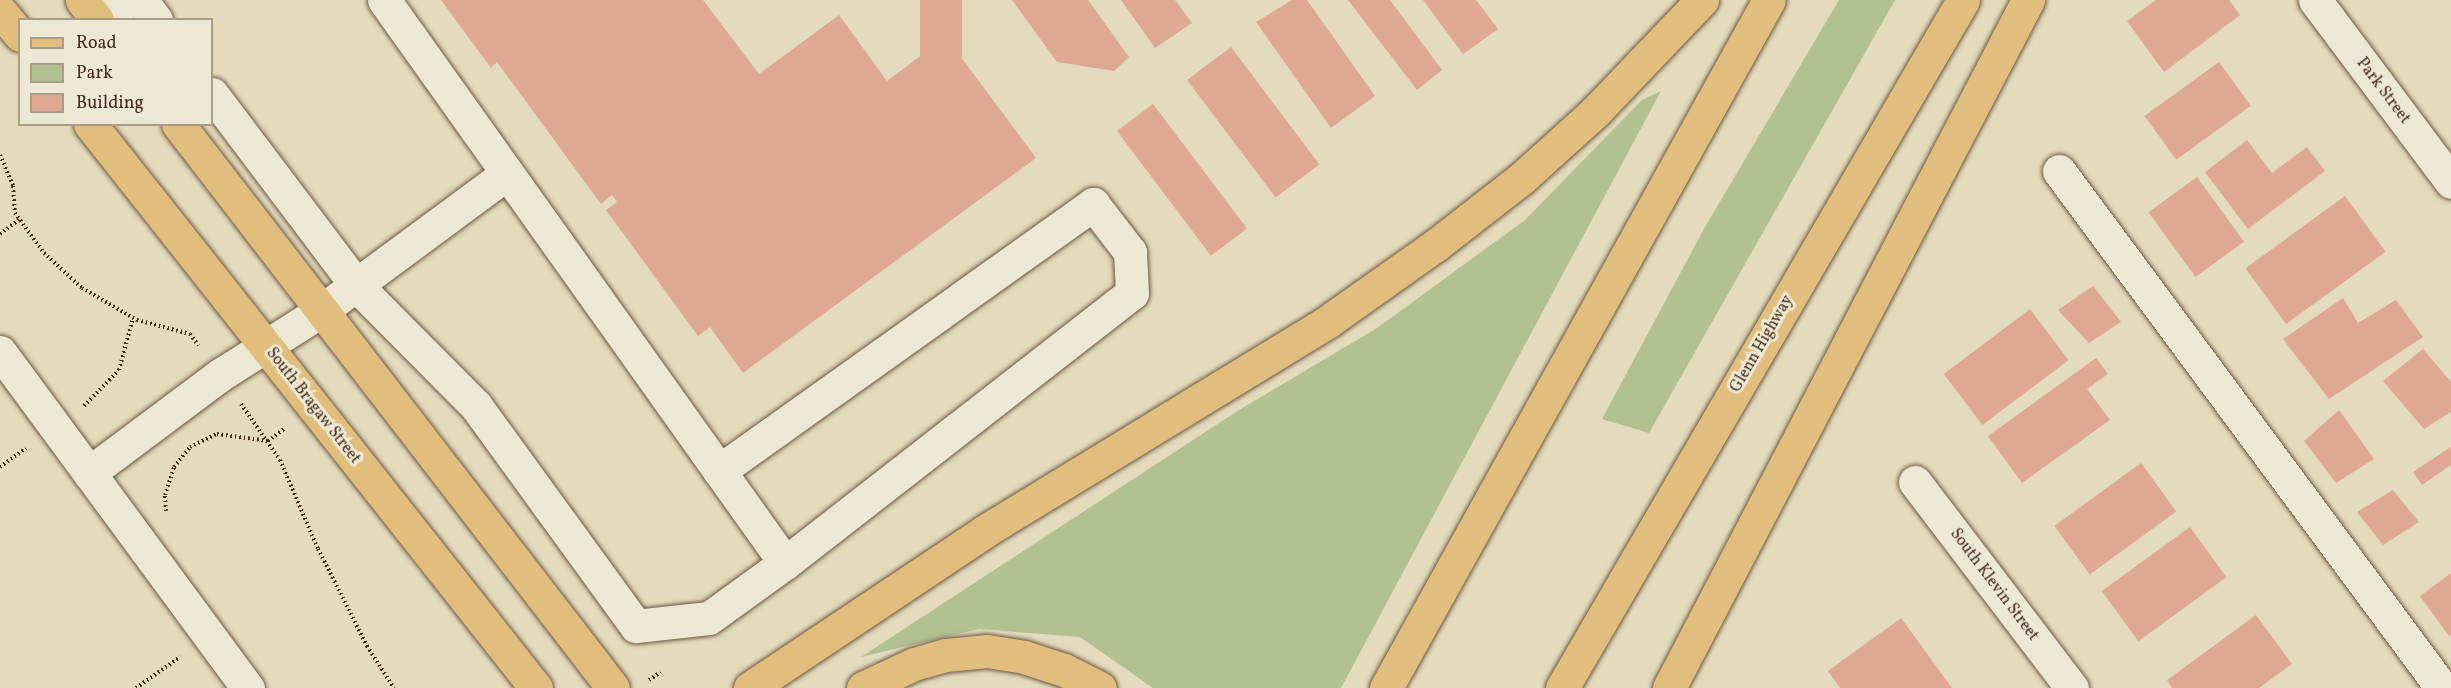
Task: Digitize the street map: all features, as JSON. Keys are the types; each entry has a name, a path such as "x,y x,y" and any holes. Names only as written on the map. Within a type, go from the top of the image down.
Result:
{"main road":[{"path":"82,0 97,18"},
{"path":"750,688 985,531 1330,320 1436,245 1522,178 1595,112 1702,0"},
{"path":"1386,688 1769,0"},
{"name":"Glenn Highway","path":"1562,688 1963,0"},
{"path":"1670,688 2028,0"},
{"path":"0,11 18,33"},
{"name":"South Bragaw Street","path":"92,126 536,688"},
{"path":"180,126 613,688"},
{"path":"863,688 914,664 946,655 987,651 1024,657 1064,670 1100,688"}],"street":[{"path":"102,18 129,0"},
{"path":"141,0 154,18"},
{"path":"384,0 785,562"},
{"name":"Park Street","path":"2315,0 2451,182"},
{"path":"213,95 356,285 476,406 636,626 709,618 785,562 1132,293 1130,252 1093,204 719,471"},
{"path":"2059,171 2442,688"},
{"path":"89,473 265,345 321,311 506,174"},
{"path":"0,352 248,688"},
{"name":"South Klevin Street","path":"1915,482 2073,688"}],"path":[{"path":"0,155 14,186 15,213 44,253 82,288 133,318 190,334"},
{"path":"0,234 20,219"},
{"path":"55,427 94,400 119,370 133,318"},
{"path":"167,515 165,495 174,467 190,447 218,434 268,441 280,460 318,549 367,646 394,688"},
{"path":"0,467 30,445 25,438"},
{"path":"136,688 186,653"}],"green space":[{"path":"1839,0 1895,0 1649,433 1602,419 1705,227"},
{"path":"1661,91 1341,688 1153,688 1080,637 979,629 861,657 1239,410 1377,328 1525,220 1642,100"}],"building":[{"path":"441,0 703,0 759,74 839,15 887,81 946,37 1036,158 743,373 710,327 698,336 606,210 617,202 612,195 601,204 497,62 491,68"},
{"path":"920,0 962,0 962,209 920,209"},
{"path":"1012,0 1088,0 1129,57 1114,71 1057,62"},
{"path":"1121,0 1175,0 1192,23 1155,48"},
{"path":"1292,0 1307,0 1375,96 1331,128 1256,22"},
{"path":"1348,0 1390,0 1442,70 1417,90"},
{"path":"1423,0 1476,0 1498,29 1463,54"},
{"path":"2156,0 2229,0 2240,15 2164,72 2127,21"},
{"path":"1231,47 1319,164 1276,197 1187,80"},
{"path":"2219,62 2251,106 2176,160 2145,116"},
{"path":"1153,104 1247,229 1211,256 1117,131"},
{"path":"2247,140 2272,173 2307,147 2325,171 2248,229 2205,172"},
{"path":"2197,177 2244,242 2195,277 2148,212"},
{"path":"2345,196 2386,252 2286,324 2245,268"},
{"path":"2093,286 2121,322 2089,343 2058,310"},
{"path":"2343,298 2358,323 2396,300 2423,337 2329,399 2283,339"},
{"path":"2030,309 2069,360 1982,425 1944,374"},
{"path":"2423,349 2451,382 2451,412 2424,429 2383,381"},
{"path":"2096,358 2108,374 2087,389 2110,420 2022,483 1988,436"},
{"path":"2339,410 2374,459 2336,483 2304,441"},
{"path":"2451,447 2451,465 2422,485 2413,472"},
{"path":"2141,463 2176,512 2090,574 2054,526"},
{"path":"2393,490 2419,522 2383,545 2357,512"},
{"path":"2190,527 2226,577 2138,641 2102,591"},
{"path":"2451,573 2451,635 2449,636 2420,596"},
{"path":"2256,615 2292,664 2259,688 2172,688 2167,680"},
{"path":"1901,618 1952,688 1840,688 1828,671"}]}
